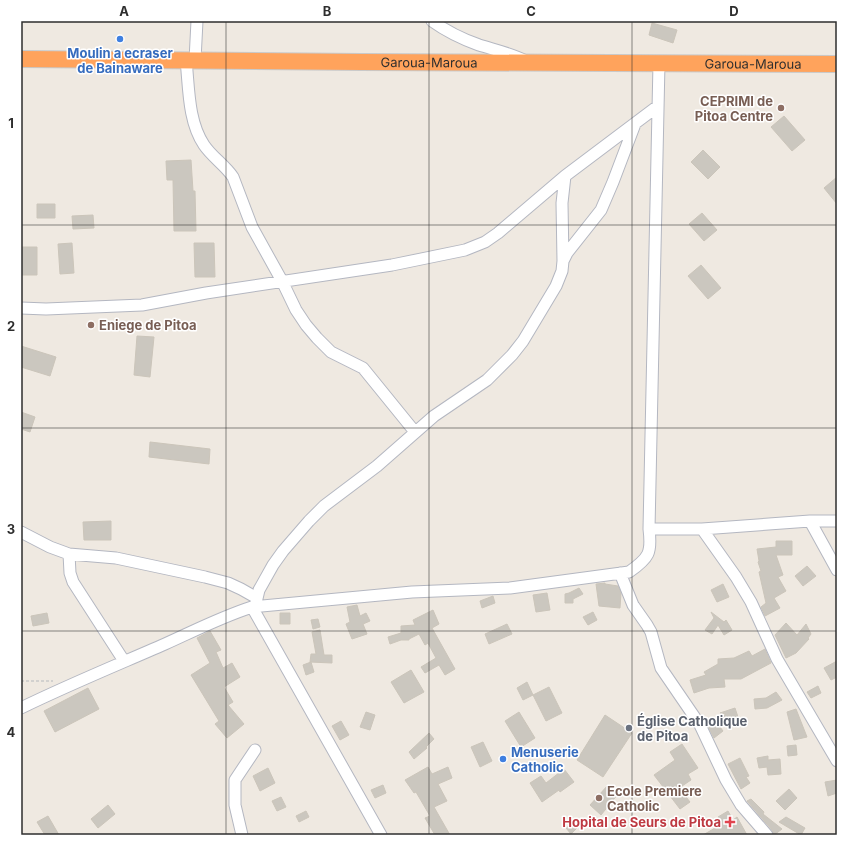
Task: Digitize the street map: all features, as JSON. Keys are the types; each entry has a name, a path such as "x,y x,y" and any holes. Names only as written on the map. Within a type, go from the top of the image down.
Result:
{"highway":[{"name":"Garoua-Maroua","path":"21,59 837,64"}],"street":[{"path":"197,21 191,60 191,109 199,136 205,146 233,177 252,227 282,281 296,310 316,338 331,352 362,368 415,432"},
{"path":"432,21 443,30 479,45 512,54 530,63"},
{"path":"21,708 60,689 254,604 412,592 510,588 629,572 645,560 651,545 649,529 659,63"},
{"path":"21,308 46,309 142,305 206,293 392,265 465,250 485,242 498,233 565,176 658,106"},
{"path":"563,261 576,241 601,210 635,123"},
{"path":"254,604 259,590 283,551 324,506 377,466 415,432 445,408 487,380 512,355 523,341 556,286 562,271 562,203 565,176"},
{"path":"649,529 702,528 810,521 837,521"},
{"path":"810,521 837,570"},
{"path":"702,528 736,577 751,602 777,659 837,761"},
{"path":"21,532 50,547 69,554 116,558 205,577 241,589 254,604 381,835"},
{"path":"69,554 70,573 73,582 124,661"},
{"path":"620,573 633,605 647,625 661,668 700,725 726,780 741,805 765,834"},
{"path":"242,835 235,805 235,780 255,750"}],"path":[{"path":"21,681 56,681"}],"building":[{"path":"652,23 677,30 673,43 649,35"},
{"path":"784,116 805,140 792,151 771,127"},
{"path":"703,150 720,167 708,179 691,162"},
{"path":"191,160 193,191 195,191 196,231 174,231 173,180 167,180 166,161"},
{"path":"837,177 837,204 824,188"},
{"path":"37,204 55,204 55,218 37,218"},
{"path":"702,213 717,230 704,241 689,224"},
{"path":"93,215 94,228 73,229 72,216"},
{"path":"72,243 74,273 60,274 58,244"},
{"path":"194,243 214,243 215,277 195,277"},
{"path":"21,247 37,247 37,275 21,275"},
{"path":"701,265 721,288 708,299 688,276"},
{"path":"137,336 154,337 150,377 134,375"},
{"path":"21,346 56,357 50,376 21,367"},
{"path":"21,412 35,417 30,432 21,429"},
{"path":"150,442 210,449 209,464 149,457"},
{"path":"111,521 111,540 84,540 83,522"},
{"path":"776,541 792,541 792,555 776,555 783,575 778,577 786,591 774,598 780,608 765,616 761,607 766,603 759,572 761,571 758,562 757,549 776,547"},
{"path":"807,566 816,576 803,586 795,576"},
{"path":"605,583 618,586 621,593 620,608 599,606 596,584"},
{"path":"723,584 729,597 717,602 711,590"},
{"path":"579,588 583,594 573,599 573,603 565,603 565,594"},
{"path":"547,593 550,610 536,612 533,595"},
{"path":"493,596 495,603 482,608 480,601"},
{"path":"357,605 360,616 366,613 370,621 363,624 367,634 352,639 346,624 350,622 347,607"},
{"path":"433,610 439,624 432,628 455,669 445,675 439,665 425,673 421,667 436,658 428,643 425,645 419,634 409,640 401,640 390,644 388,637 401,633 401,626 415,625 413,620"},
{"path":"593,612 597,620 588,625 583,617"},
{"path":"711,612 724,622 726,620 732,630 724,635 718,625 712,634 705,630 714,618"},
{"path":"47,613 49,623 33,626 31,616"},
{"path":"280,613 290,613 290,624 280,624"},
{"path":"318,619 320,627 313,629 311,620"},
{"path":"786,623 797,635 806,624 811,634 808,638 809,639 796,653 786,658 775,635"},
{"path":"507,624 512,634 489,644 485,634"},
{"path":"320,630 324,655 332,655 332,663 310,662 311,654 316,654 312,632"},
{"path":"210,631 221,650 216,652 223,668 232,663 240,677 224,687 233,702 228,705 244,724 227,738 215,724 219,721 191,675 210,663 197,638"},
{"path":"765,649 771,663 741,679 724,679 725,687 709,688 694,693 690,680 706,675 704,672 718,664 718,659 734,658 749,651 752,656"},
{"path":"837,661 837,677 831,680 824,668"},
{"path":"311,662 314,672 306,675 303,665"},
{"path":"411,670 424,692 404,703 391,682"},
{"path":"527,682 533,695 523,700 517,688"},
{"path":"818,686 821,693 811,698 807,692"},
{"path":"549,687 562,713 546,721 533,695"},
{"path":"88,688 99,709 55,732 44,711"},
{"path":"776,692 782,700 767,708 755,709 754,699 766,698"},
{"path":"735,708 738,717 717,723 723,731 714,738 708,726 726,714 720,713"},
{"path":"796,709 807,737 794,740 787,712"},
{"path":"366,712 375,715 370,730 360,727"},
{"path":"519,712 535,738 521,747 505,721"},
{"path":"605,715 632,733 603,777 577,760"},
{"path":"341,721 349,735 340,740 332,726"},
{"path":"429,733 434,739 426,747 427,748 414,759 409,752"},
{"path":"483,742 492,761 480,767 471,747"},
{"path":"682,744 698,768 688,774 691,780 679,788 690,802 680,809 654,775 675,760 670,752"},
{"path":"796,745 797,755 788,756 787,746"},
{"path":"768,756 768,760 780,759 781,774 768,775 767,767 759,768 757,758"},
{"path":"740,758 749,776 746,777 750,783 741,789 728,764"},
{"path":"428,767 432,774 448,767 452,778 438,784 447,801 434,807 450,835 435,835 425,818 430,816 416,792 414,793 405,780"},
{"path":"268,768 275,783 260,791 253,776"},
{"path":"564,769 574,782 542,802 530,783 541,776 546,783"},
{"path":"837,780 837,793 828,796 825,782"},
{"path":"383,785 386,793 375,798 371,790"},
{"path":"608,785 618,794 601,815 590,805"},
{"path":"789,789 797,798 785,810 776,801"},
{"path":"281,797 286,807 277,811 272,801"},
{"path":"751,799 764,812 763,814 782,829 774,835 772,830 747,801"},
{"path":"108,805 115,814 98,828 91,819"},
{"path":"306,811 309,817 299,822 296,816"},
{"name":"Hopital de Seurs de Pitoa","path":"728,811 733,820 737,817 747,835 703,835 722,824 718,817"},
{"path":"48,816 59,835 45,835 37,822"},
{"path":"786,817 805,828 801,835 779,822"},
{"path":"572,823 577,828 571,834 566,828"}],"place":[{"name":"Moulin a ecraser de Bainaware","path":"120,39"},
{"name":"CEPRIMI de Pitoa Centre","path":"781,108"},
{"name":"Eniege de Pitoa","path":"91,325"},
{"name":"Église Catholique de Pitoa","path":"629,728"},
{"name":"Menuserie Catholic","path":"503,759"},
{"name":"Ecole Premiere Catholic","path":"599,798"},
{"name":"Hopital de Seurs de Pitoa","path":"730,822"}]}
